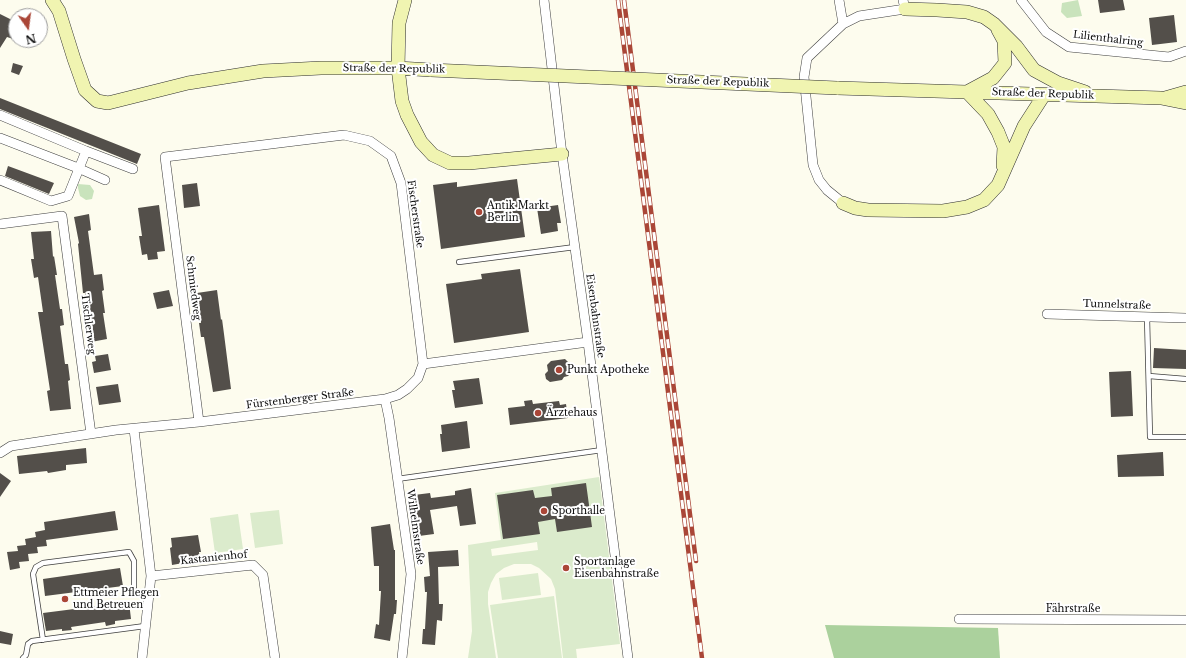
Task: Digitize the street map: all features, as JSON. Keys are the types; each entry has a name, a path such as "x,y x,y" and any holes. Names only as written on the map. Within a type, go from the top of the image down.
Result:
{"main road":[{"name":"Straße der Republik","path":"53,0 60,11 85,90 97,102 108,103 188,83 263,71 321,68 398,68 838,88 1161,98 1186,103"},
{"path":"405,0 399,22 398,68 402,101 407,115 421,142 433,155 450,163 470,163 562,154"},
{"path":"904,5 937,10 968,12 984,17 994,24 1016,46 1034,70 1058,83 1096,96"},
{"path":"994,24 1004,41 1005,63 993,78 967,92 988,114 998,132 1004,147 1003,172"},
{"name":"Straße der Republik","path":"1161,98 1186,92"},
{"path":"843,203 855,208 868,210 943,211 967,207 984,200 998,185 1024,126 1044,95"}],"street":[{"name":"Eisenbahnstraße","path":"544,0 562,154 588,342 628,658"},
{"path":"839,0 843,24"},
{"name":"Lilienthalring","path":"1021,0 1046,32 1069,47 1169,57 1186,51"},
{"path":"843,203 827,190 819,180 813,165 804,77 807,58 843,24 859,16 904,5"},
{"path":"0,115 133,169"},
{"name":"Fischerstraße","path":"165,157 344,135 370,141 391,156 401,183 423,364"},
{"path":"0,138 105,180"},
{"path":"0,180 51,201 68,196 86,151"},
{"name":"Schmiedweg","path":"165,157 199,422"},
{"name":"Tischlerweg","path":"0,224 62,216 91,434"},
{"name":"Tunnelstraße","path":"1047,314 1186,318"},
{"path":"423,364 588,342"},
{"name":"Fürstenberger Straße","path":"2,451 11,446 116,430 199,422 385,399 398,395 407,389 418,378 423,364"},
{"name":"Wilhelmstraße","path":"385,399 411,574 402,658"},
{"path":"134,429 151,576 142,658"},
{"path":"0,440 2,451"},
{"name":"Kastanienhof","path":"151,576 253,565 263,576 275,658"},
{"name":"Fährstraße","path":"959,619 1186,620"}],"lane":[{"path":"459,262 575,247"},
{"path":"1147,317 1150,437 1186,437"},
{"path":"1149,376 1186,379"},
{"path":"397,479 602,450"},
{"path":"43,640 33,574 36,567 43,563 129,552 134,561 134,587"},
{"path":"23,658 26,655 28,644 32,641 146,626"}],"green space":[{"path":"1078,0 1082,16 1067,18 1061,12 1062,3"},
{"path":"78,184 90,185 94,191 92,199 86,200 80,196"},
{"name":"Sportanlage Eisenbahnstraße","path":"599,477 620,644 576,649 577,658 563,658 555,589 551,579 539,568 531,564 514,564 504,568 496,574 488,592 488,604 496,658 468,658 472,631 468,545 501,540 495,493","holes":["537,542 538,550 492,556 491,549"]},
{"path":"279,510 283,544 255,548 250,513"},
{"path":"238,514 243,549 215,553 210,518"},
{"path":"538,573 541,595 502,600 499,578"},
{"path":"554,596 562,658 498,658 490,605"},
{"path":"825,625 998,628 1000,658 834,658"}],"building":[{"path":"1098,0 1123,0 1125,10 1100,13"},
{"path":"0,14 8,18 8,37 0,48"},
{"path":"1174,15 1177,42 1152,45 1149,18"},
{"path":"13,63 23,66 19,75 11,72"},
{"path":"0,98 141,154 137,164 0,109"},
{"path":"8,166 54,183 49,194 5,176"},
{"name":"Antik Markt Berlin","path":"517,179 525,237 441,249 433,185 457,182 457,187"},
{"path":"197,183 200,206 184,208 182,185"},
{"path":"159,205 165,251 157,252 158,259 148,260 147,254 142,255 139,236 142,236 138,208"},
{"path":"558,205 561,223 557,223 558,231 541,234 537,208"},
{"path":"89,214 91,230 88,231 94,275 102,274 104,290 102,291 105,313 103,313 107,339 91,342 85,293 83,293 79,243 74,217"},
{"path":"51,231 53,257 54,256 57,275 55,275 64,325 60,326 65,364 68,364 71,409 50,411 47,391 50,390 38,312 43,312 38,277 34,278 31,259 34,259 31,232"},
{"path":"520,269 529,332 454,343 446,284 482,279 481,274"},
{"path":"169,290 173,306 157,309 153,293"},
{"path":"217,290 231,389 213,392 204,337 201,337 199,323 201,323 197,293"},
{"path":"1154,348 1186,350 1186,369 1153,368"},
{"path":"108,354 111,370 94,373 92,362 96,361 95,356"},
{"path":"565,359 569,363 570,374 562,380 550,382 546,379 545,374 548,371 547,365 551,361"},
{"path":"1131,371 1133,416 1111,417 1109,372"},
{"path":"479,378 483,404 455,408 452,390 455,390 453,381"},
{"path":"118,384 121,402 99,405 96,387"},
{"name":"Ärztehaus","path":"532,400 533,404 559,401 560,405 566,404 568,418 510,425 508,408 525,406 524,401"},
{"path":"467,421 470,448 442,452 440,434 442,434 441,425"},
{"path":"86,448 87,463 66,465 66,470 48,473 47,471 19,474 17,456"},
{"path":"1163,452 1164,476 1118,477 1117,455"},
{"path":"0,473 11,481 0,497"},
{"name":"Sporthalle","path":"586,483 592,527 557,532 555,519 538,522 540,534 503,539 497,495 533,490 535,498 552,496 551,488"},
{"path":"471,488 476,524 460,526 457,506 430,510 434,534 419,536 414,495 430,493 431,498 455,495 455,491"},
{"path":"115,511 118,530 46,540 47,546 37,547 38,553 28,554 29,561 19,562 20,568 10,570 7,552 18,551 17,546 26,545 25,539 36,537 35,532 45,530 44,522"},
{"path":"390,524 395,550 395,600 397,600 396,614 394,614 390,641 374,638 376,624 379,625 381,591 379,591 379,566 374,566 371,527"},
{"path":"198,535 201,552 199,552 200,560 172,565 170,548 172,547 171,538"},
{"path":"458,550 459,566 438,567 439,604 443,604 442,621 437,620 435,645 422,644 423,629 425,629 427,592 425,592 424,577 430,576 428,552"},
{"path":"120,568 123,586 45,596 43,579"},
{"path":"129,602 131,619 115,621 115,624 106,626 105,622 71,627 72,630 62,631 62,629 46,631 43,613"},
{"path":"0,631 13,634 11,645 0,643"}],"railway":[{"path":"618,0 702,658"},
{"path":"624,0 696,561"}],"place":[{"name":"Antik Markt Berlin","path":"479,212"},
{"name":"Punkt Apotheke","path":"559,370"},
{"name":"Ärztehaus","path":"538,413"},
{"name":"Sporthalle","path":"544,511"},
{"name":"Sportanlage Eisenbahnstraße","path":"566,568"},
{"name":"Ettmeier Pflegen und Betreuen","path":"65,599"}]}
